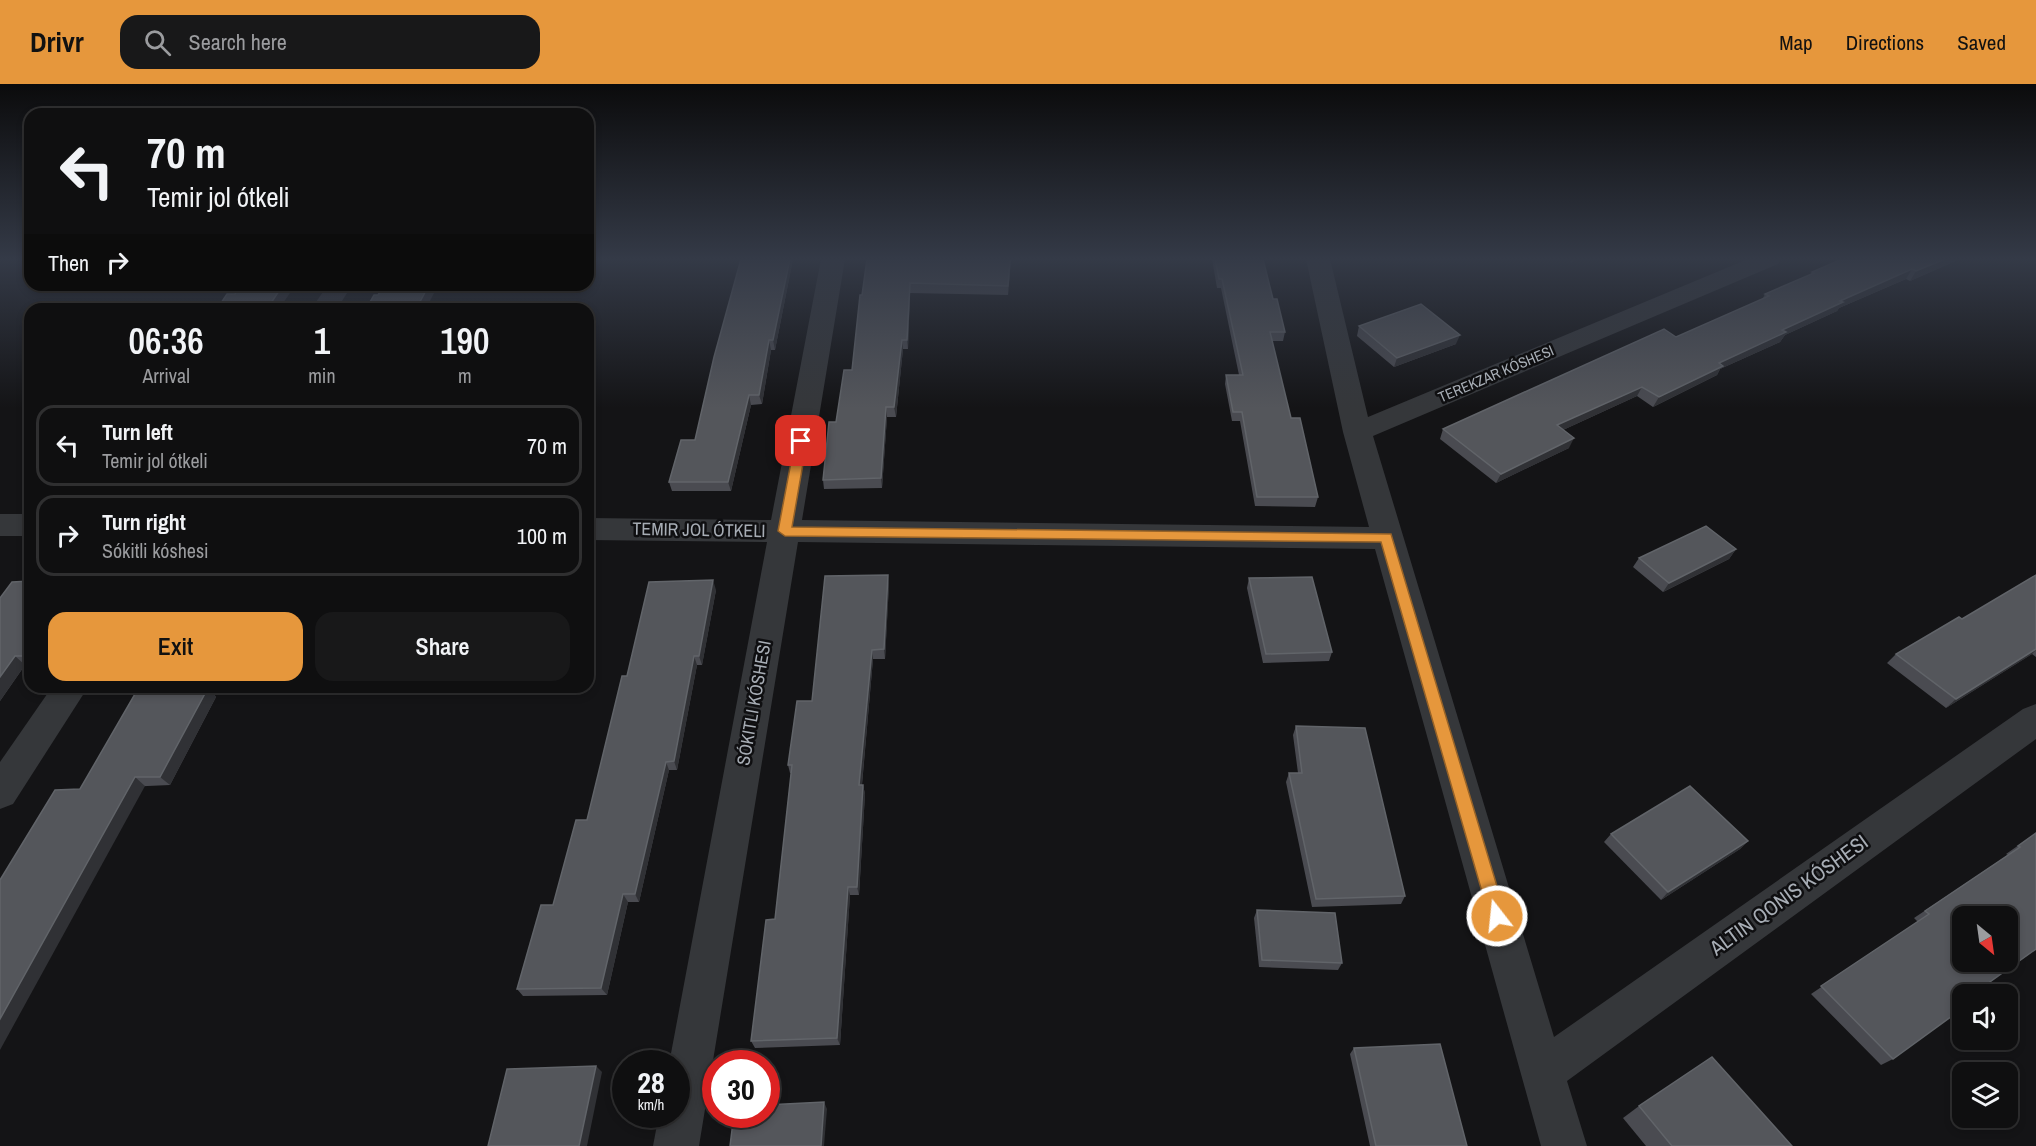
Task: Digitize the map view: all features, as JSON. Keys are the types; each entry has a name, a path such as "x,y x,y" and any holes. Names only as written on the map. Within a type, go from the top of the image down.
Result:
{"street":[{"name":"SÓKITLI KÓSHESI","path":"676,1146 824,309"},
{"path":"1329,309 1357,432 1386,538 1564,1146"},
{"name":"TEREKZAR KÓSHESI","path":"1357,432 1651,309"},
{"path":"0,525 24,525"},
{"name":"TEMIR JOL ÓTKELI","path":"594,529 1386,538"},
{"path":"0,793 67,693"},
{"path":"1543,1072 2036,719"}],"building":[{"path":"727,309 780,309 773,340 769,340 759,395 749,395 728,482 669,482 681,440 695,440"},
{"path":"859,309 909,309 907,340 902,340 894,407 886,407 881,478 823,480 829,422 836,422 844,370 852,370"},
{"path":"1228,309 1279,309 1285,332 1270,332 1291,418 1300,418 1318,497 1257,497 1242,412 1233,412 1226,375 1243,375"},
{"path":"1408,309 1427,309 1460,335 1397,358 1359,326"},
{"path":"1741,309 1829,309 1782,330 1786,332 1719,363 1723,366 1659,397 1642,387 1557,425 1574,438 1501,474 1443,429 1664,329 1676,337"},
{"path":"1706,526 1736,549 1669,583 1639,558"},
{"path":"888,575 884,649 872,650 859,785 863,785 857,887 848,887 837,1038 751,1041 766,920 775,919 792,765 788,765 797,701 812,701 825,576"},
{"path":"2036,575 2036,649 1956,699 1896,654 1959,617 1962,619"},
{"path":"1312,577 1332,652 1266,654 1249,578"},
{"path":"713,580 699,656 694,656 674,761 666,762 635,894 623,894 601,988 517,989 541,905 553,905 576,820 587,820 622,676 627,676 649,582"},
{"path":"24,581 24,656 15,656 0,677 0,598 12,582"},
{"path":"136,693 205,693 160,777 135,777 0,1019 0,880 55,790 80,789"},
{"path":"1296,726 1365,728 1405,896 1316,899 1289,773 1302,773"},
{"path":"1690,786 1748,841 1668,892 1611,834"},
{"path":"2036,833 2036,949 2018,962 2018,906 1952,906 1952,972 2004,972 1987,984 1952,984 1952,1016 1893,1059 1821,986 1929,914 1925,911 2020,847 2018,846"},
{"path":"1257,910 1335,913 1342,963 1262,960"},
{"path":"1440,1044 1467,1146 1376,1146 1354,1048"},
{"path":"1712,1057 1792,1146 1672,1146 1639,1106"},
{"path":"596,1066 579,1146 488,1146 507,1069"},
{"path":"824,1102 821,1146 730,1146 732,1128 780,1128 780,1104"}],"route":[{"path":"801,441 785,531 1386,538 1497,916"}]}
